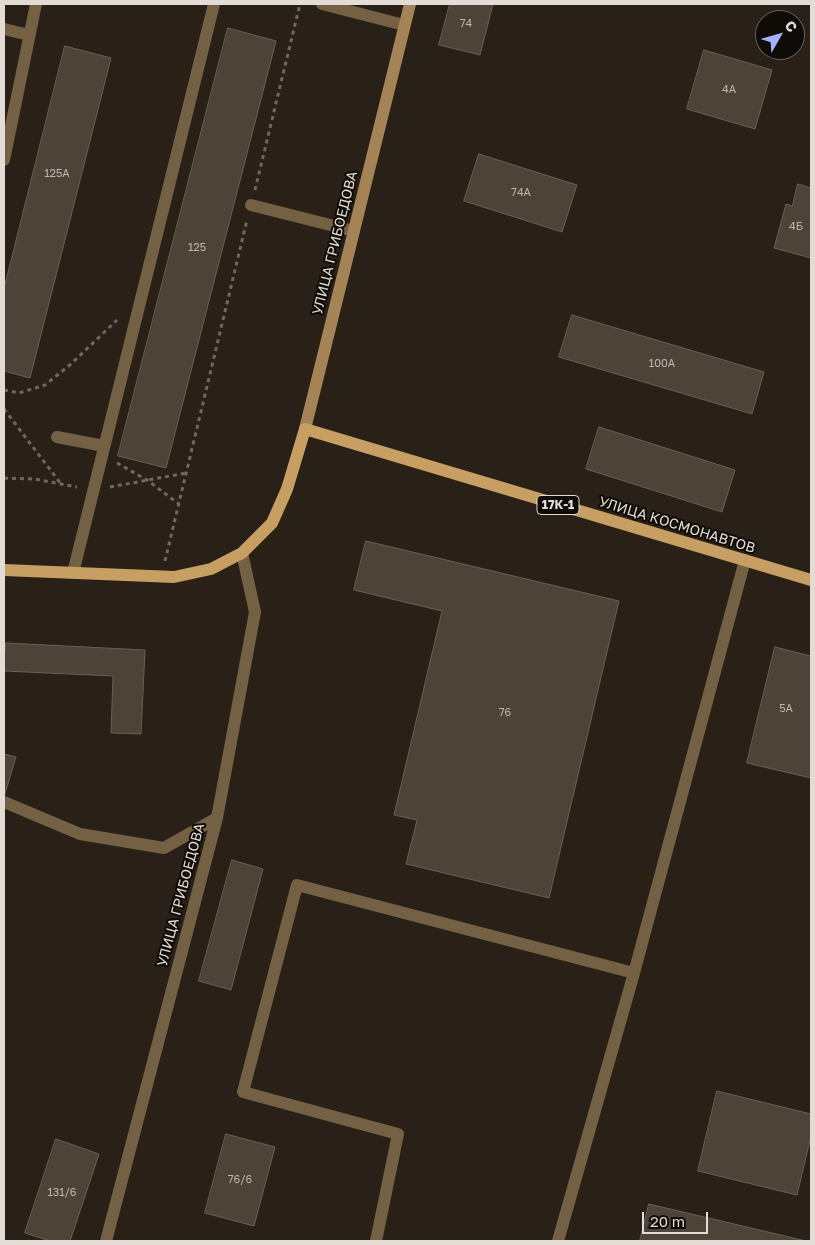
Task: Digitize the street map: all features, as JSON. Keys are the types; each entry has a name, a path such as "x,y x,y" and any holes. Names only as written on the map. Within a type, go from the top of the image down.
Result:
{"main road":[{"name":"УЛИЦА ГРИБОЕДОВА","path":"242,553 272,523 287,489 304,429"},
{"name":"УЛИЦА КОСМОНАВТОВ","path":"304,429 811,580"},
{"path":"4,570 174,577 211,569 242,553"}],"street":[{"path":"4,160 36,4"},
{"path":"73,573 214,4"},
{"path":"322,4 404,25"},
{"name":"УЛИЦА ГРИБОЕДОВА","path":"304,429 410,4"},
{"path":"4,29 29,34"},
{"path":"251,205 354,231"},
{"path":"57,437 103,450"},
{"name":"УЛИЦА ГРИБОЕДОВА","path":"106,1241 217,818 256,612 242,553"},
{"path":"558,1241 634,973 745,560"},
{"path":"4,802 80,834 164,848 217,818"},
{"path":"376,1241 398,1134 243,1092 297,885 634,973"}],"path":[{"path":"161,577 300,4"},
{"path":"4,390 19,393 45,386 71,364 113,323 140,303"},
{"path":"4,409 62,484"},
{"path":"103,450 179,504"},
{"path":"4,478 35,479 93,490 186,473"}],"building":[{"path":"450,4 493,4 480,55 439,45"},
{"path":"228,28 276,41 166,468 118,456"},
{"path":"65,46 111,58 30,378 4,371 4,289"},
{"path":"704,50 772,70 755,129 687,109"},
{"path":"479,154 577,185 562,232 464,201"},
{"path":"798,184 811,188 811,258 774,248 786,204 792,206"},
{"path":"572,315 764,372 752,414 559,357"},
{"path":"599,427 735,470 722,512 586,469"},
{"path":"366,541 619,601 549,898 406,864 417,820 394,815 442,611 354,590"},
{"path":"6,643 145,650 141,734 111,733 113,676 4,671"},
{"path":"775,647 811,656 811,778 747,763"},
{"path":"4,754 16,757 4,797"},
{"path":"232,860 263,869 231,990 199,981"},
{"path":"717,1091 811,1114 811,1136 797,1195 698,1171"},
{"path":"226,1134 275,1147 254,1226 205,1213"},
{"path":"56,1139 99,1154 70,1241 50,1241 25,1233"},
{"path":"649,1204 806,1241 640,1241"}]}
